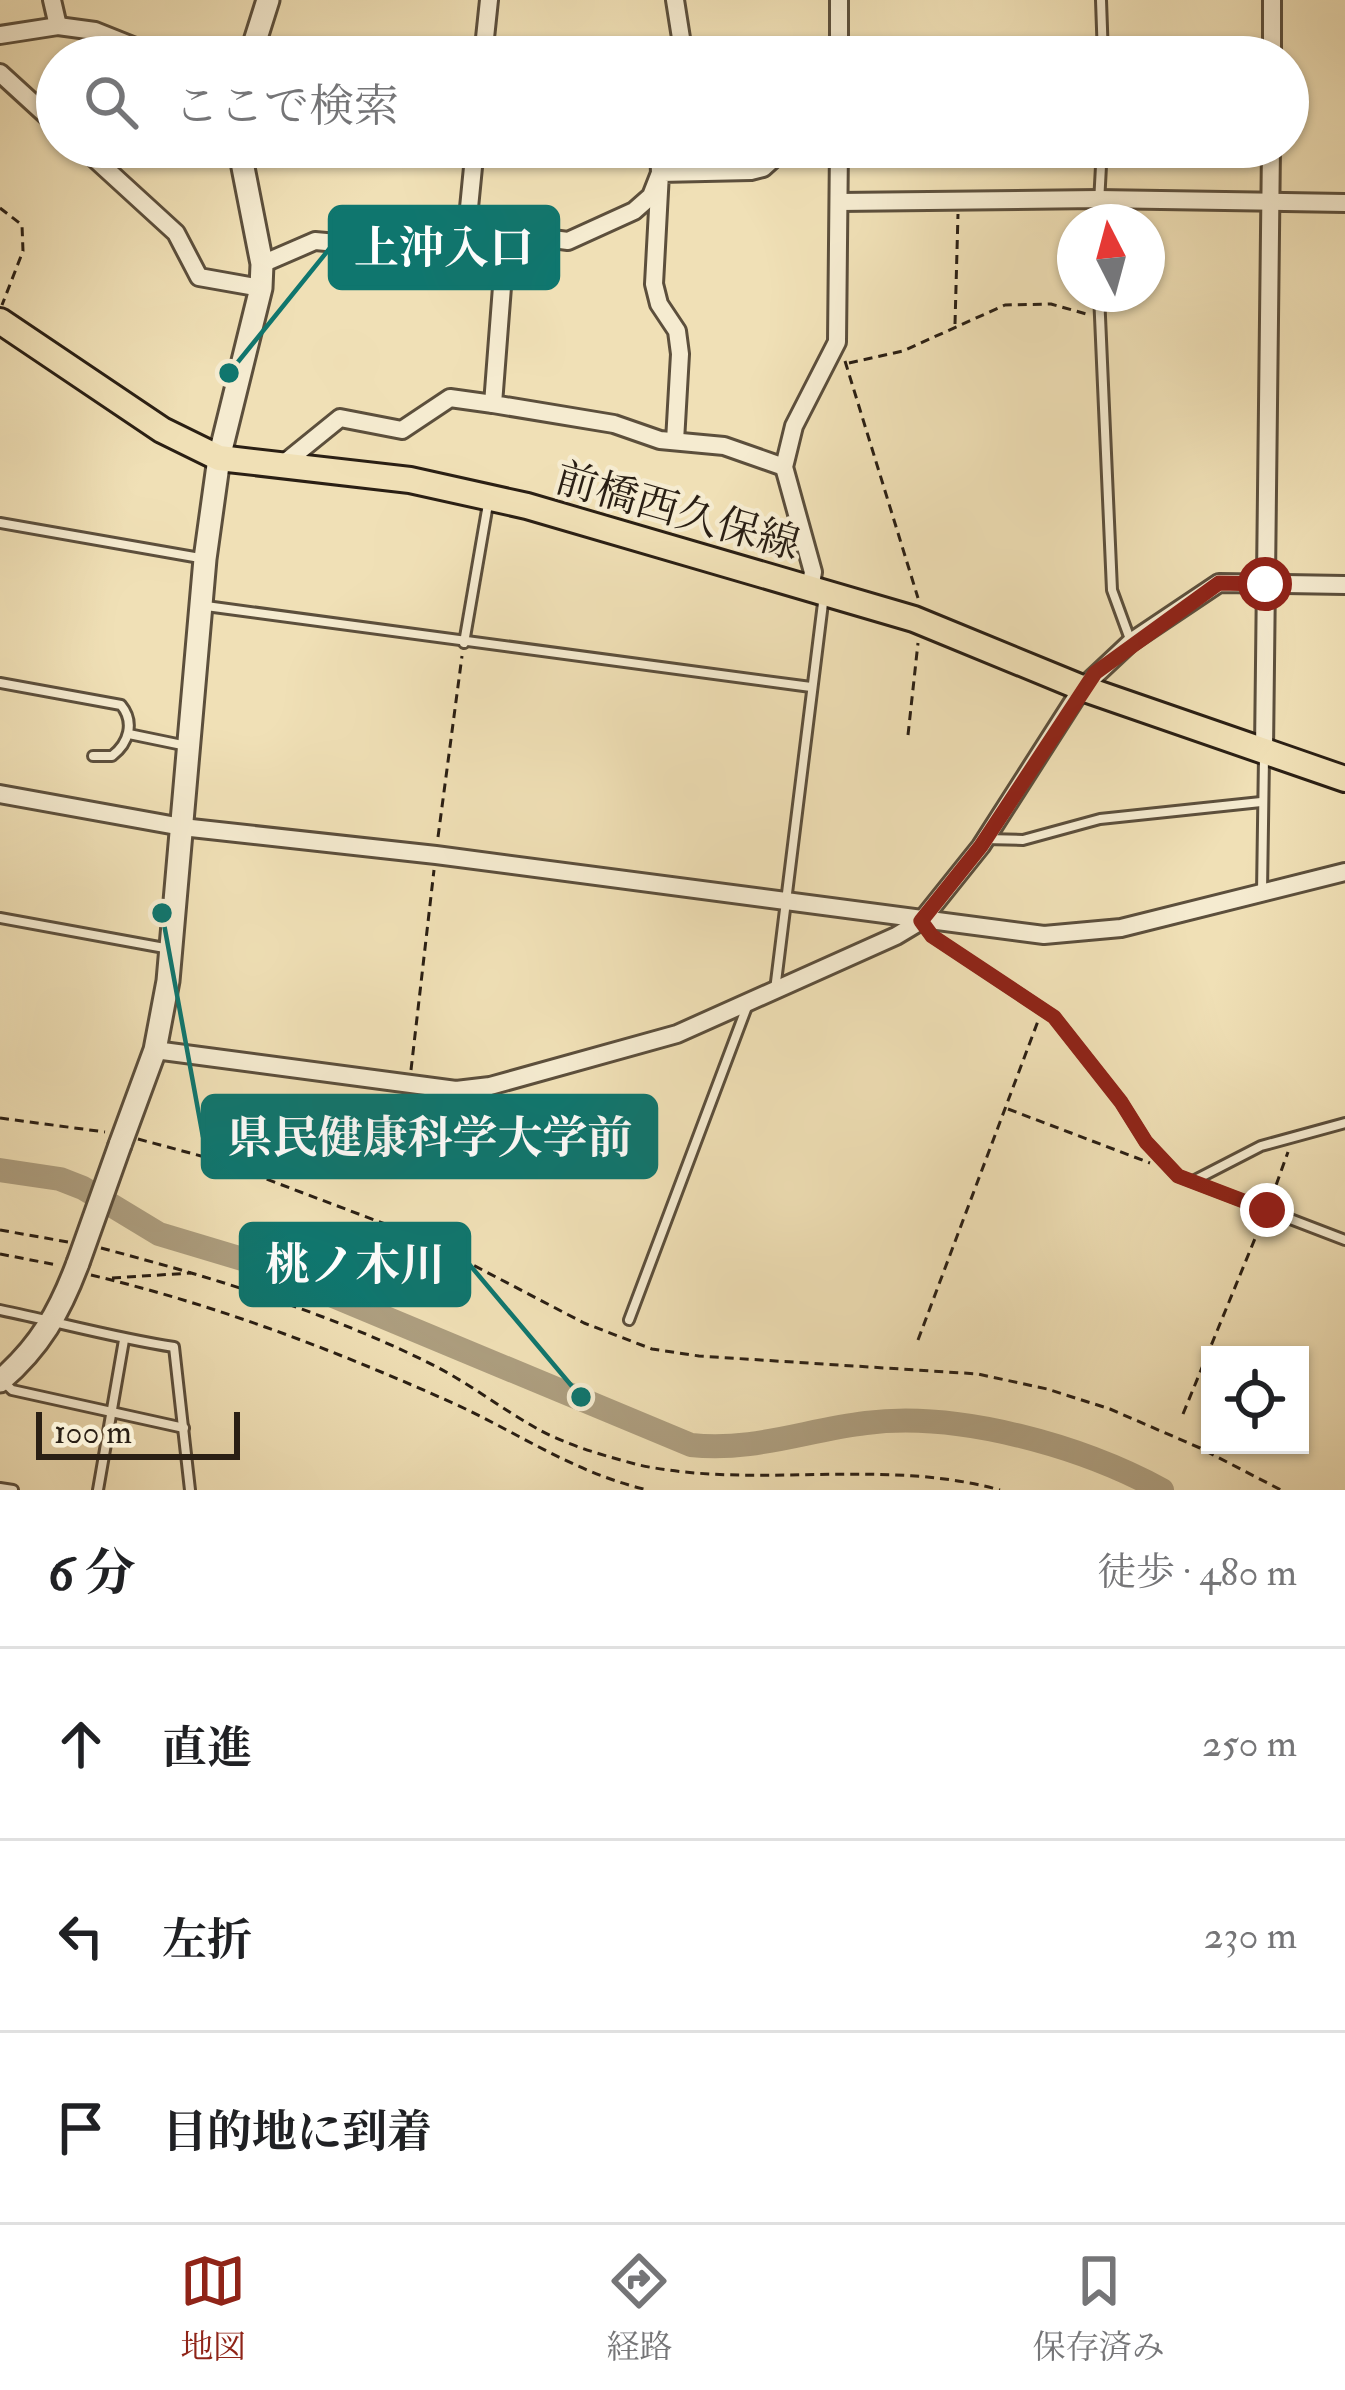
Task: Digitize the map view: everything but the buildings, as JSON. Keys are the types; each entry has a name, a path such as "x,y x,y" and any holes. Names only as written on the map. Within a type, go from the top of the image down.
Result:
{"main road":[{"name":"前橋西久保線","path":"0,321 162,430 219,458 410,480 489,497 921,622 1082,688 1345,779"}],"street":[{"path":"52,0 58,26"},
{"path":"257,36 268,0"},
{"path":"485,36 489,0"},
{"path":"675,0 681,36"},
{"path":"839,0 839,36"},
{"path":"1271,36 1272,0"},
{"path":"0,35 58,26 108,36"},
{"path":"0,73 36,105"},
{"path":"105,168 176,233 199,277 261,288"},
{"path":"1,1380 55,1319 155,1049 173,949 200,605 219,458 261,288 262,264 243,168"},
{"path":"467,228 473,168"},
{"path":"660,168 654,284 659,304 677,331 675,441"},
{"path":"660,173 763,168"},
{"path":"818,591 784,466 794,426 837,343 839,168"},
{"path":"1264,750 1271,168"},
{"path":"262,264 315,241 371,246 416,226 568,241 634,211 651,196 660,173"},
{"path":"839,202 1345,203"},
{"path":"493,404 506,235"},
{"path":"282,465 340,418 402,430 449,398 724,446 784,466"},
{"path":"155,1049 456,1090 490,1086 677,1034 844,962 921,921 985,839 1082,688 1131,643 1219,583 1345,585"},
{"path":"0,794 182,827 436,854 1044,935 1121,928 1345,872"}],"lane":[{"path":"1101,0 1102,36"},
{"path":"1098,204 1100,168"},
{"path":"1099,312 1112,590 1131,643"},
{"path":"464,643 489,497"},
{"path":"0,523 205,559"},
{"path":"775,992 818,591"},
{"path":"200,605 811,687"},
{"path":"0,683 117,703 126,711 129,734 116,754 93,756"},
{"path":"129,734 189,747"},
{"path":"1262,893 1264,750"},
{"path":"985,839 1023,840 1100,819 1262,802"},
{"path":"0,918 173,949"},
{"path":"921,921 932,936 1054,1017 1164,1163 1191,1182 1345,1240"},
{"path":"629,1320 748,1003"},
{"path":"1191,1182 1295,1133 1345,1123"},
{"path":"0,1310 176,1349 190,1490"},
{"path":"98,1490 124,1340"},
{"path":"1,1380 12,1390 184,1428"},
{"path":"0,1487 13,1490"}],"path":[{"path":"955,326 958,200"},
{"path":"0,208 22,225 23,251 0,310"},
{"path":"908,735 921,607 847,363 903,351 1005,305 1051,304 1099,317"},
{"path":"410,1083 464,643"},
{"path":"918,1340 1041,1007"},
{"path":"1007,1109 1151,1164 1164,1163"},
{"path":"1183,1414 1295,1133"},
{"path":"0,1230 109,1279 334,1351 464,1409 573,1466 648,1490"},
{"path":"97,1247 193,1272 374,1339 436,1367 539,1430 638,1465 702,1477 900,1475 1000,1490"},
{"path":"0,1254 77,1262"},
{"path":"109,1279 193,1272"}],"waterway":[{"path":"0,1170 60,1179 83,1188 159,1234 249,1261 691,1445 757,1443 866,1423 940,1422 1057,1446 1162,1490"}],"place":[{"name":"上沖入口","path":"229,373"},
{"name":"県民健康科学大学前","path":"162,913"},
{"name":"桃ノ木川","path":"581,1397"}],"route":[{"path":"1265,584 1219,583 1095,673 981,846 921,921 932,936 1048,1011 1121,1102 1146,1142 1178,1176 1267,1210"}]}
